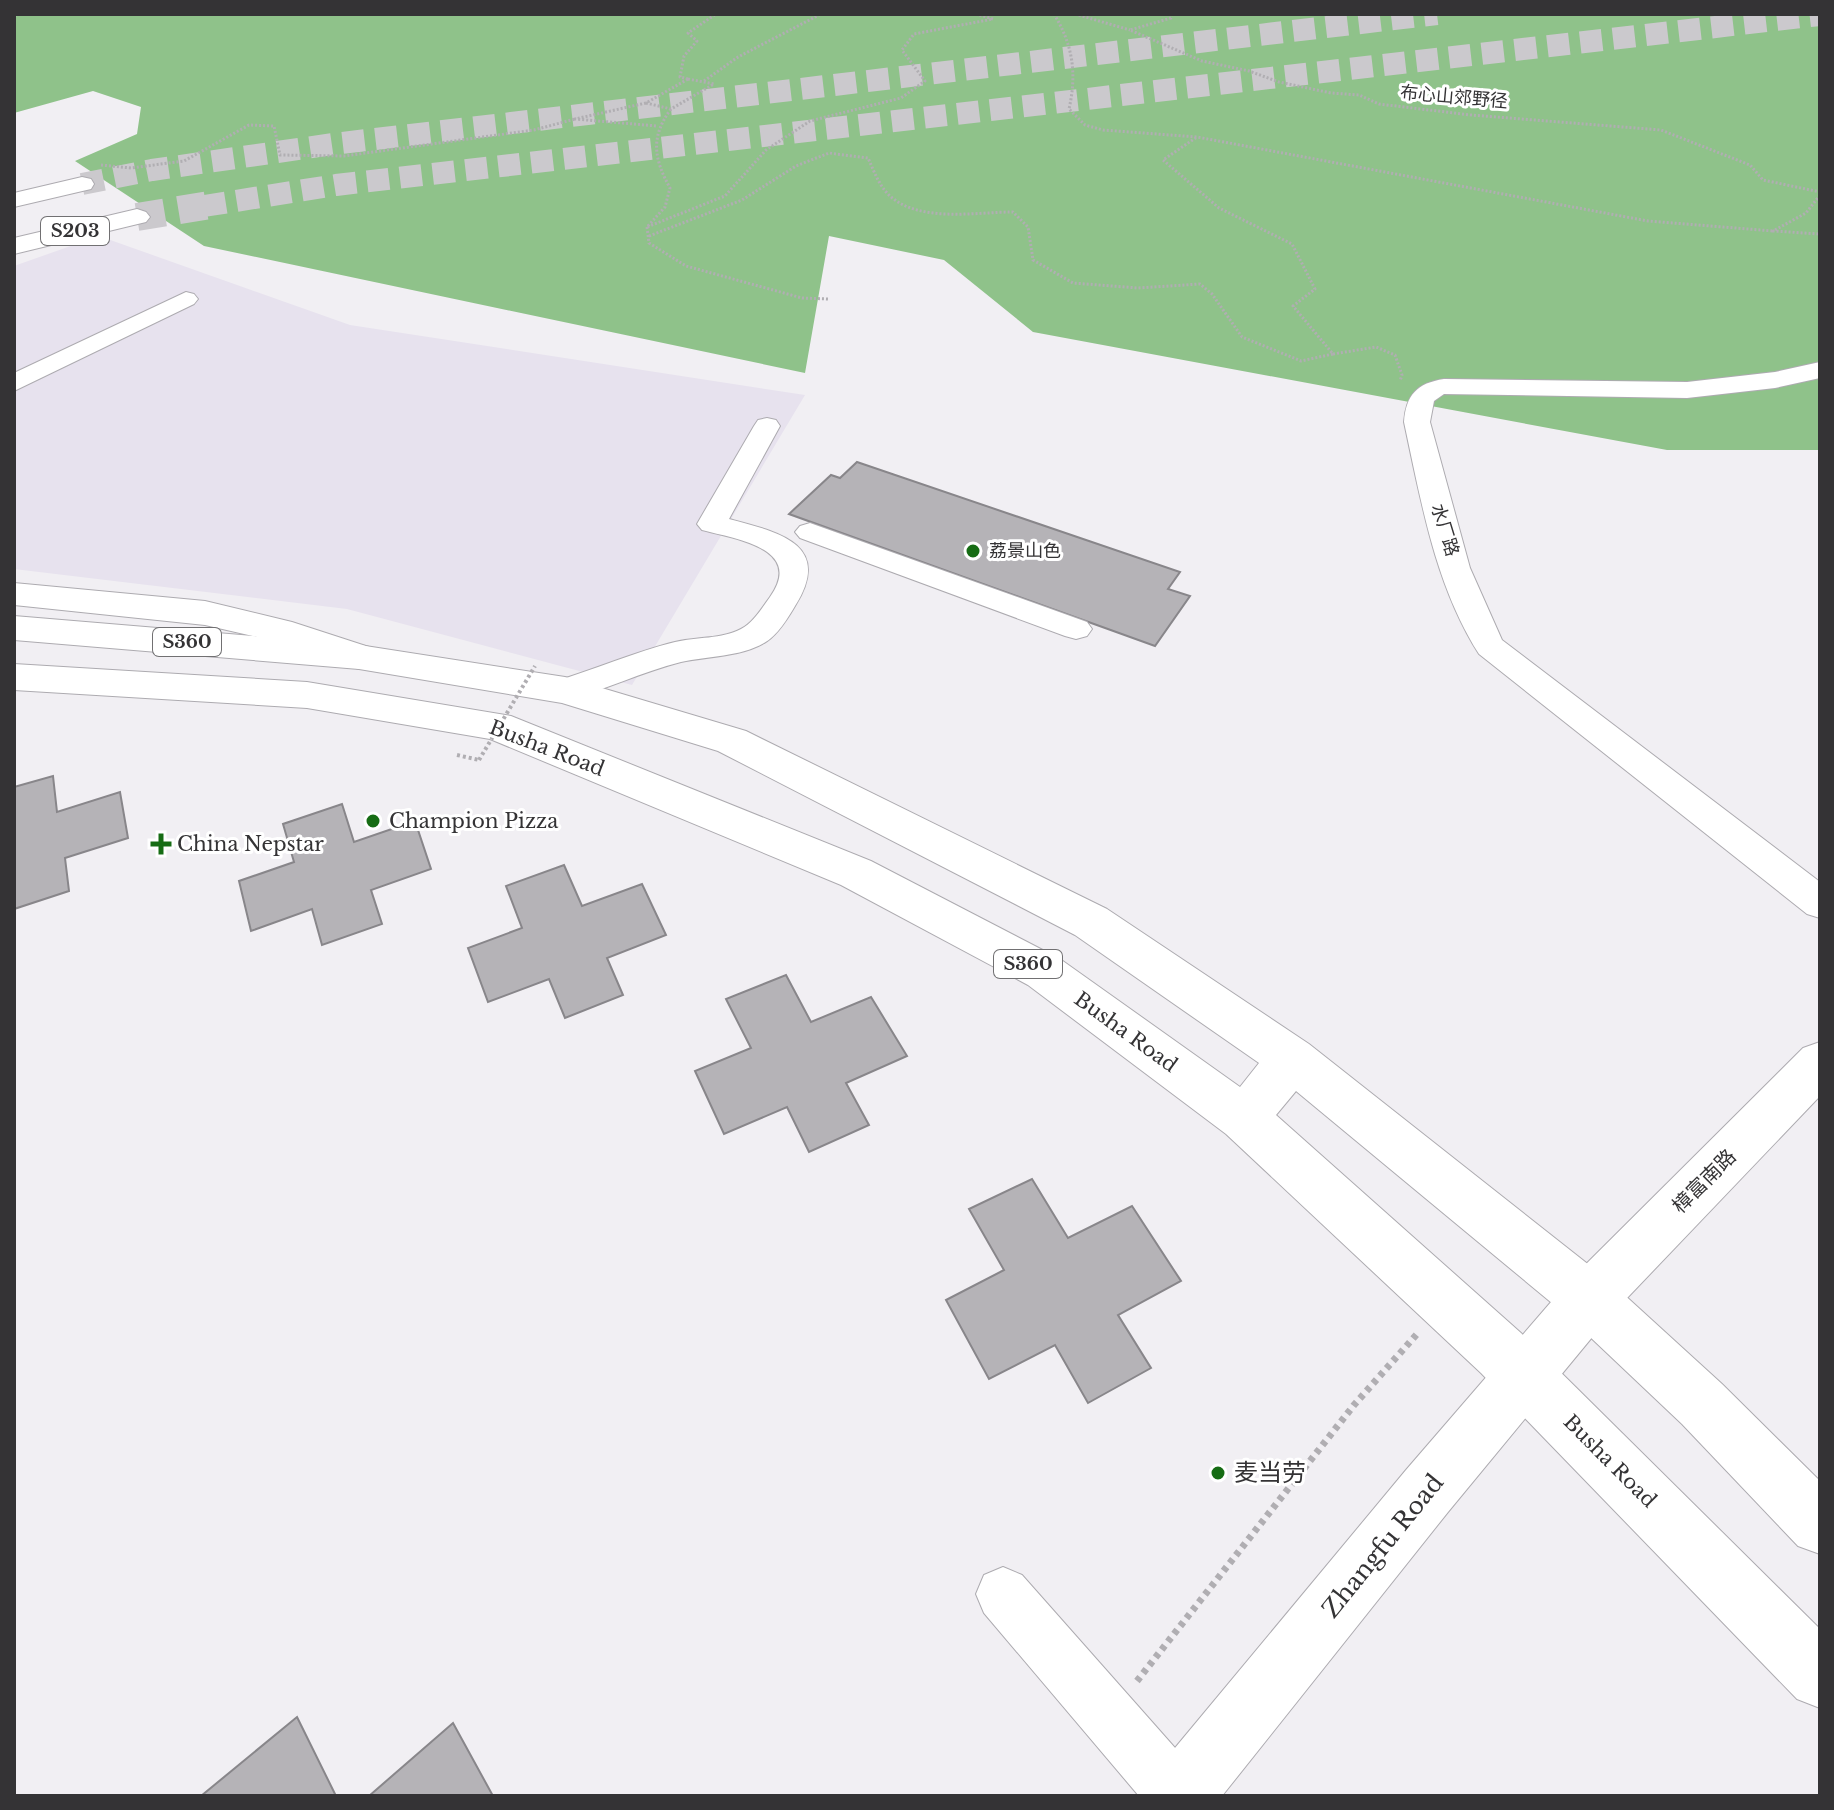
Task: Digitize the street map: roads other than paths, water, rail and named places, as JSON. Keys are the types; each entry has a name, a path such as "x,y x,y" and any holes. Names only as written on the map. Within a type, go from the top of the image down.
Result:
{"main road":[{"name":"S203","path":"14,200 89,174"},
{"name":"S203","path":"14,246 137,217"},
{"path":"14,594 205,613 279,630 359,657"},
{"name":"S360","path":"14,628 359,657 550,678 732,741 892,820 1091,922 1292,1059 1589,1299 1702,1404 1820,1524"},
{"name":"Busha Road","path":"14,677 307,695 497,726 856,873 1044,972 1244,1118 1525,1376 1820,1676"},
{"path":"1244,1118 1292,1059"},
{"name":"樟富南路","path":"1589,1299 1820,1063"},
{"name":"Zhangfu Road","path":"1179,1796 1589,1299"}],"street":[{"path":"14,383 186,299"},
{"name":"水厂路","path":"1820,370 1769,383 1711,391 1654,393 1436,386 1422,394 1417,404 1417,422 1429,476 1476,624 1490,647 1820,903"},
{"path":"550,678 755,635 792,590 796,572 792,558 783,547 750,533 712,524 767,426"},
{"path":"810,532 1076,629"},
{"path":"1003,1594 1179,1796"}],"tunnel":[{"path":"82,184 152,170 333,144 1437,14"},
{"path":"204,206 336,185 1820,15"},
{"path":"137,217 216,204"}],"place":[{"name":"荔景山色","path":"973,551"},
{"name":"Champion Pizza","path":"373,821"},
{"name":"China Nepstar","path":"161,844"},
{"name":"麦当劳","path":"1218,1473"}]}
